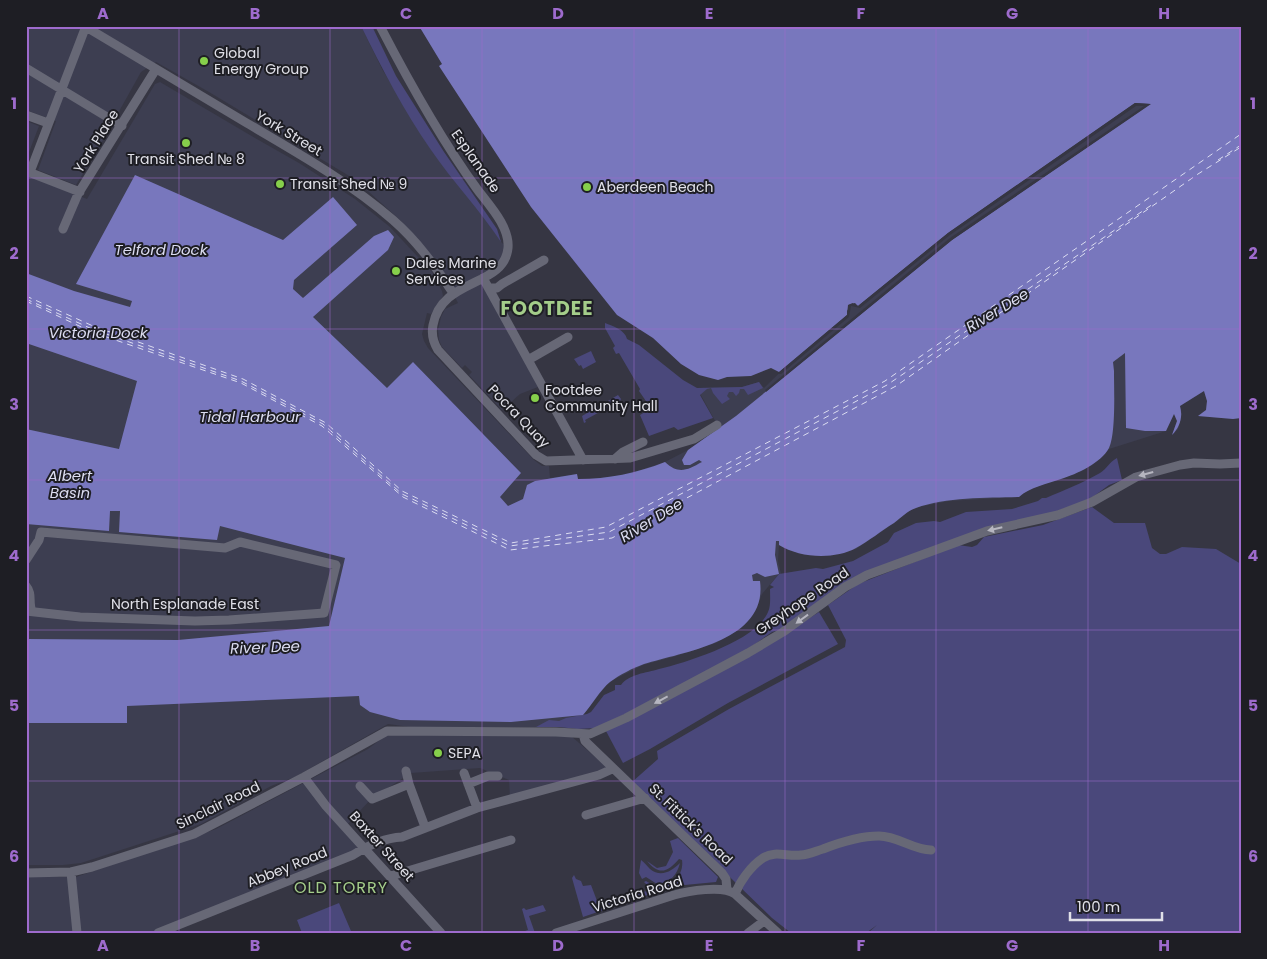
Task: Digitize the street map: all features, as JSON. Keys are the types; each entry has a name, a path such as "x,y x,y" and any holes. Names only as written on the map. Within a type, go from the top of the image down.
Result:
{"street":[{"name":"Esplanade","path":"380,26 401,67 446,143 488,203 508,237 507,255 503,263 484,278 453,292"},
{"path":"80,192 28,172 86,27"},
{"name":"York Street","path":"86,27 306,158 361,194 394,221 416,244 431,260 453,292"},
{"path":"26,68 122,126"},
{"name":"York Place","path":"63,229 80,192 156,69"},
{"path":"26,115 48,123"},
{"path":"489,288 497,288 544,260"},
{"path":"484,278 583,460"},
{"name":"Pocra Quay","path":"453,292 437,311 434,320 432,335 438,350 538,457 546,461 620,459 694,439 717,425"},
{"path":"528,360 568,338"},
{"path":"620,459 623,452 643,442"},
{"name":"Greyhope Road","path":"380,734 394,730 590,734 626,718 748,653 783,632 845,587 862,577 987,531 1058,515 1092,502 1136,477 1194,463 1241,463"},
{"name":"North Esplanade East","path":"26,559 39,540 41,532 225,548 240,542 336,566 324,613 195,620 80,617 29,611"},
{"path":"26,586 31,595 29,611"},
{"name":"Sinclair Road","path":"26,873 71,872 124,858 194,834 304,777 380,734"},
{"name":"St. Fittick's Road","path":"583,734 585,740 722,873 731,892 778,933"},
{"name":"Abbey Road","path":"158,933 177,929 394,837 402,837 477,808 599,775 610,770 612,767"},
{"path":"406,770 409,784 425,828"},
{"path":"464,773 477,808"},
{"path":"468,784 488,776 498,776"},
{"name":"Baxter Street","path":"304,777 326,806 441,933"},
{"path":"360,786 372,798 409,784"},
{"path":"586,815 644,798"},
{"path":"731,892 754,866 770,854 802,855 860,837 880,836 891,837 921,849 931,850"},
{"path":"391,876 512,840"},
{"path":"71,872 76,933"},
{"name":"Victoria Road","path":"556,933 685,892 731,892"},
{"path":"748,933 764,921"}],"shaded area":[{"path":"26,26 361,26 382,69 432,151 485,217 502,243 508,247 507,255 484,279 538,387 520,394 502,410 469,375 472,372 465,365 462,368 442,347 438,330 441,317 445,309 458,303 424,248 401,221 358,182 346,174 156,62 141,72 76,185 38,170 56,121 26,110"},
{"path":"361,26 372,26 396,76 444,152 497,229 501,242 439,162 421,135 394,90"},
{"path":"160,82 299,163 355,199 390,227 432,272 442,291 443,296 431,314 427,313 422,334 428,348 534,460 542,466 549,466 550,478 577,474 578,479 625,475 665,462 688,450 719,428 697,388 742,387 759,382 764,388 850,304 858,306 948,233 1135,103 1151,104 1241,418 1198,416 1206,410 1207,401 1204,391 1180,406 1182,414 1178,429 1172,435 1177,421 1174,414 1166,431 1109,449 1096,461 1079,472 1027,490 1019,497 949,501 918,507 907,512 856,549 827,556 803,554 788,550 779,545 778,561 781,574 762,594 755,612 740,629 716,643 643,665 609,682 583,715 559,727 410,727 388,724 295,777 271,786 201,824 81,863 26,865 26,175 87,199 155,84"},
{"path":"26,121 39,126 26,160"},
{"path":"605,323 621,331 627,339 639,345 683,380 697,388 742,387 759,382 763,388 748,395 744,389 740,389 736,396 733,392 729,392 727,396 730,399 722,404 711,388 707,389 700,395 713,418 678,430 674,427 649,436 640,415 648,410 648,404 619,353 616,354 613,348 615,346 605,328"},
{"path":"591,351 596,362 583,369 574,359"},
{"path":"618,395 621,399 620,401 585,420 586,422 584,423 582,416"},
{"path":"1117,458 1122,480 1109,485 1090,499 1052,513 865,572 783,629 772,632 748,649 597,728 536,727 549,720 559,721 591,712 604,695 615,690 615,685 621,685 628,678 703,656 736,641 750,632 768,612 770,589 774,587 770,585 779,574 816,568 823,569 853,561 888,542 894,533 916,523 940,522 966,512 1012,509 1038,501 1094,477"},
{"path":"1092,507 1114,523 1145,523 1152,548 1160,554 1166,554 1182,547 1216,549 1241,564 1241,933 868,933 877,925 866,933 791,933 772,918 632,782 658,759 657,751 729,709 845,647 846,640 828,605 858,584 958,545 972,547 977,545 984,537 1043,525"},
{"path":"819,612 838,644 728,703 623,763 606,731 768,645"},
{"path":"402,733 571,736 607,767 602,771 510,798 509,780 480,768 411,773 371,799 346,826 365,848 157,933 26,933 26,877 76,877 216,829 368,749 385,736"},
{"path":"678,838 718,877 716,882 674,886 583,917 572,878 574,875 576,879 581,881 583,886 591,885 599,906 626,897 627,899 630,898 630,896 647,891 650,888 644,882 646,881 659,886 676,879 682,867 682,860 679,859 671,867 663,870 656,869 647,861 657,868 666,866 673,852 670,841"},
{"path":"641,860 650,869 658,873 670,871 680,863 672,878 657,884 646,877 642,879 639,873"},
{"path":"339,903 351,931 346,933 302,933 297,920"},
{"path":"543,905 546,911 529,916 535,933 519,933 528,930 522,909 526,910"}],"water":[{"path":"419,26 1241,26 1241,418 1198,416 1206,410 1207,401 1204,391 1180,406 1180,422 1172,435 1177,421 1174,414 1166,431 1145,431 1126,428 1125,353 1113,362 1114,411 1111,441 1109,448 1095,463 1074,474 1033,488 1019,497 953,500 916,508 907,512 861,545 847,552 828,556 807,555 787,549 779,545 779,541 776,541 775,555 779,574 765,577 757,573 752,575 753,581 760,581 759,601 751,617 738,630 701,648 644,664 622,674 606,685 583,715 511,722 400,720 370,712 360,705 359,696 127,706 127,723 26,723 26,639 178,640 329,626 345,558 220,526 217,540 119,532 120,511 110,511 109,531 26,524 26,429 119,449 137,381 26,343 26,273 74,291 130,307 132,301 76,284 135,175 283,240 333,197 357,225 294,280 293,289 303,298 374,236 388,230 394,237 388,250 313,317 387,388 413,362 521,473 500,497 508,506 523,499 527,485 535,481 577,474 578,479 611,477 665,462 675,469 683,470 702,462 699,460 690,465 684,465 682,460 688,450 736,416 952,240 1150,104 1135,103 948,233 858,306 852,303 847,311 847,315 779,372 771,368 751,376 727,377 718,380 699,375 681,364 653,338 617,315 531,207 439,66 442,64"}],"pier":[{"path":"1135,103 1151,104 952,240 766,392 765,390 950,238 1144,106 1136,106 950,235 860,308 851,306 849,317 781,374 777,374 847,315 848,305 855,303 858,306 948,233"}],"ferry route":[{"path":"26,296 93,326 243,379 326,423 402,491 511,543 606,527 885,381 1241,134"},
{"path":"1218,160 1241,145"},
{"path":"26,301 92,332 241,383 322,426 403,497 510,550 612,538 896,386 1198,174 1241,147"},
{"path":"26,299 92,329 241,381 323,424 402,494 510,546 609,532 887,385 1153,204"}],"place":[{"name":"Global Energy Group","path":"204,61"},
{"name":"Transit Shed № 8","path":"186,143"},
{"name":"Transit Shed № 9","path":"280,184"},
{"name":"Aberdeen Beach","path":"587,187"},
{"name":"Dales Marine Services","path":"396,271"},
{"name":"Footdee Community Hall","path":"535,398"},
{"name":"SEPA","path":"438,753"}],"district":[{"name":"FOOTDEE","path":"547,308"},
{"name":"OLD TORRY","path":"341,887"}],"water label":[{"name":"Telford Dock","path":"161,249"},
{"name":"River Dee","path":"997,310"},
{"name":"Victoria Dock","path":"98,332"},
{"name":"Tidal Harbour","path":"250,416"},
{"name":"Albert Basin","path":"70,484"},
{"name":"River Dee","path":"651,520"},
{"name":"River Dee","path":"265,647"}]}
